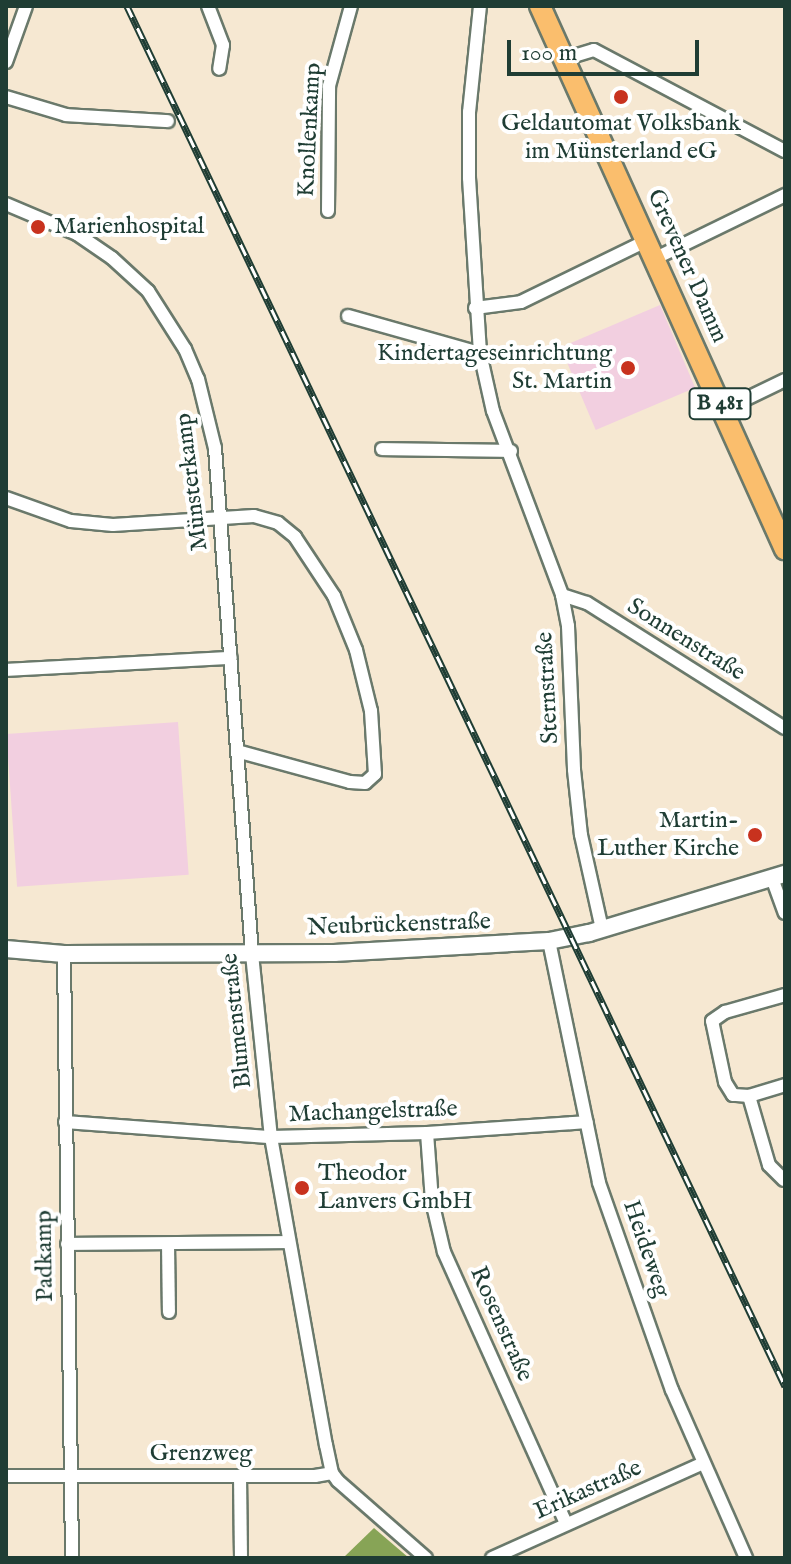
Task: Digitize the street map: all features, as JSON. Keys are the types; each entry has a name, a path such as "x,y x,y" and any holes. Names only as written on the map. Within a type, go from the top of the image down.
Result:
{"main road":[{"name":"Grevener Damm","path":"540,6 785,549"}],"street":[{"path":"6,62 26,6"},
{"path":"208,6 223,45 219,69"},
{"name":"Knollenkamp","path":"328,211 329,86 351,6"},
{"name":"Sternstraße","path":"478,7 469,112 475,308 480,353 493,411 511,451 562,595 568,626 574,770 581,835 602,929"},
{"path":"564,59 594,50 785,151"},
{"path":"6,97 66,115 168,121"},
{"path":"475,308 521,302 785,195"},
{"name":"Münsterkamp","path":"6,204 77,234 112,258 148,291 185,349 198,379 215,448 231,658"},
{"path":"348,316 480,353"},
{"path":"723,410 785,380"},
{"path":"382,449 511,451"},
{"path":"6,498 71,521 113,525 254,516 278,523 312,558 334,596 356,650 371,711 375,774 365,783 350,782 237,751"},
{"name":"Sonnenstraße","path":"562,595 587,603 785,728"},
{"path":"6,670 231,658"},
{"name":"Blumenstraße","path":"231,658 252,954 271,1137 332,1473"},
{"path":"779,876 785,913"},
{"name":"Neubrückenstraße","path":"6,949 64,954 252,954 413,950 549,941 602,929 779,876"},
{"name":"Heideweg","path":"549,941 599,1183 672,1390 746,1558"},
{"name":"Padkamp","path":"64,954 72,1558"},
{"path":"785,995 725,1012 712,1021 725,1082 733,1095 749,1096 785,1085"},
{"path":"749,1096 769,1165 784,1180"},
{"name":"Machangelstraße","path":"65,1122 271,1137 427,1133 587,1122"},
{"name":"Rosenstraße","path":"427,1133 432,1201 444,1252 566,1524"},
{"path":"67,1244 288,1242"},
{"path":"168,1244 169,1312"},
{"name":"Erikastraße","path":"492,1558 703,1463"},
{"path":"332,1473 357,1499 426,1558"},
{"name":"Grenzweg","path":"6,1476 332,1473"},
{"path":"240,1476 241,1558"}],"shaded area":[{"name":"Kindertageseinrichtung St. Martin","path":"660,305 695,388 596,430 561,347"},
{"path":"178,722 189,875 17,887 6,734"}],"green space":[{"path":"374,1528 409,1558 343,1558"}],"railway":[{"path":"127,6 785,1386"}],"place":[{"name":"Geldautomat Volksbank im Münsterland eG","path":"621,97"},
{"name":"Marienhospital","path":"38,227"},
{"name":"Kindertageseinrichtung St. Martin","path":"628,368"},
{"name":"Martin- Luther Kirche","path":"755,835"},
{"name":"Theodor Lanvers GmbH","path":"302,1188"}]}
